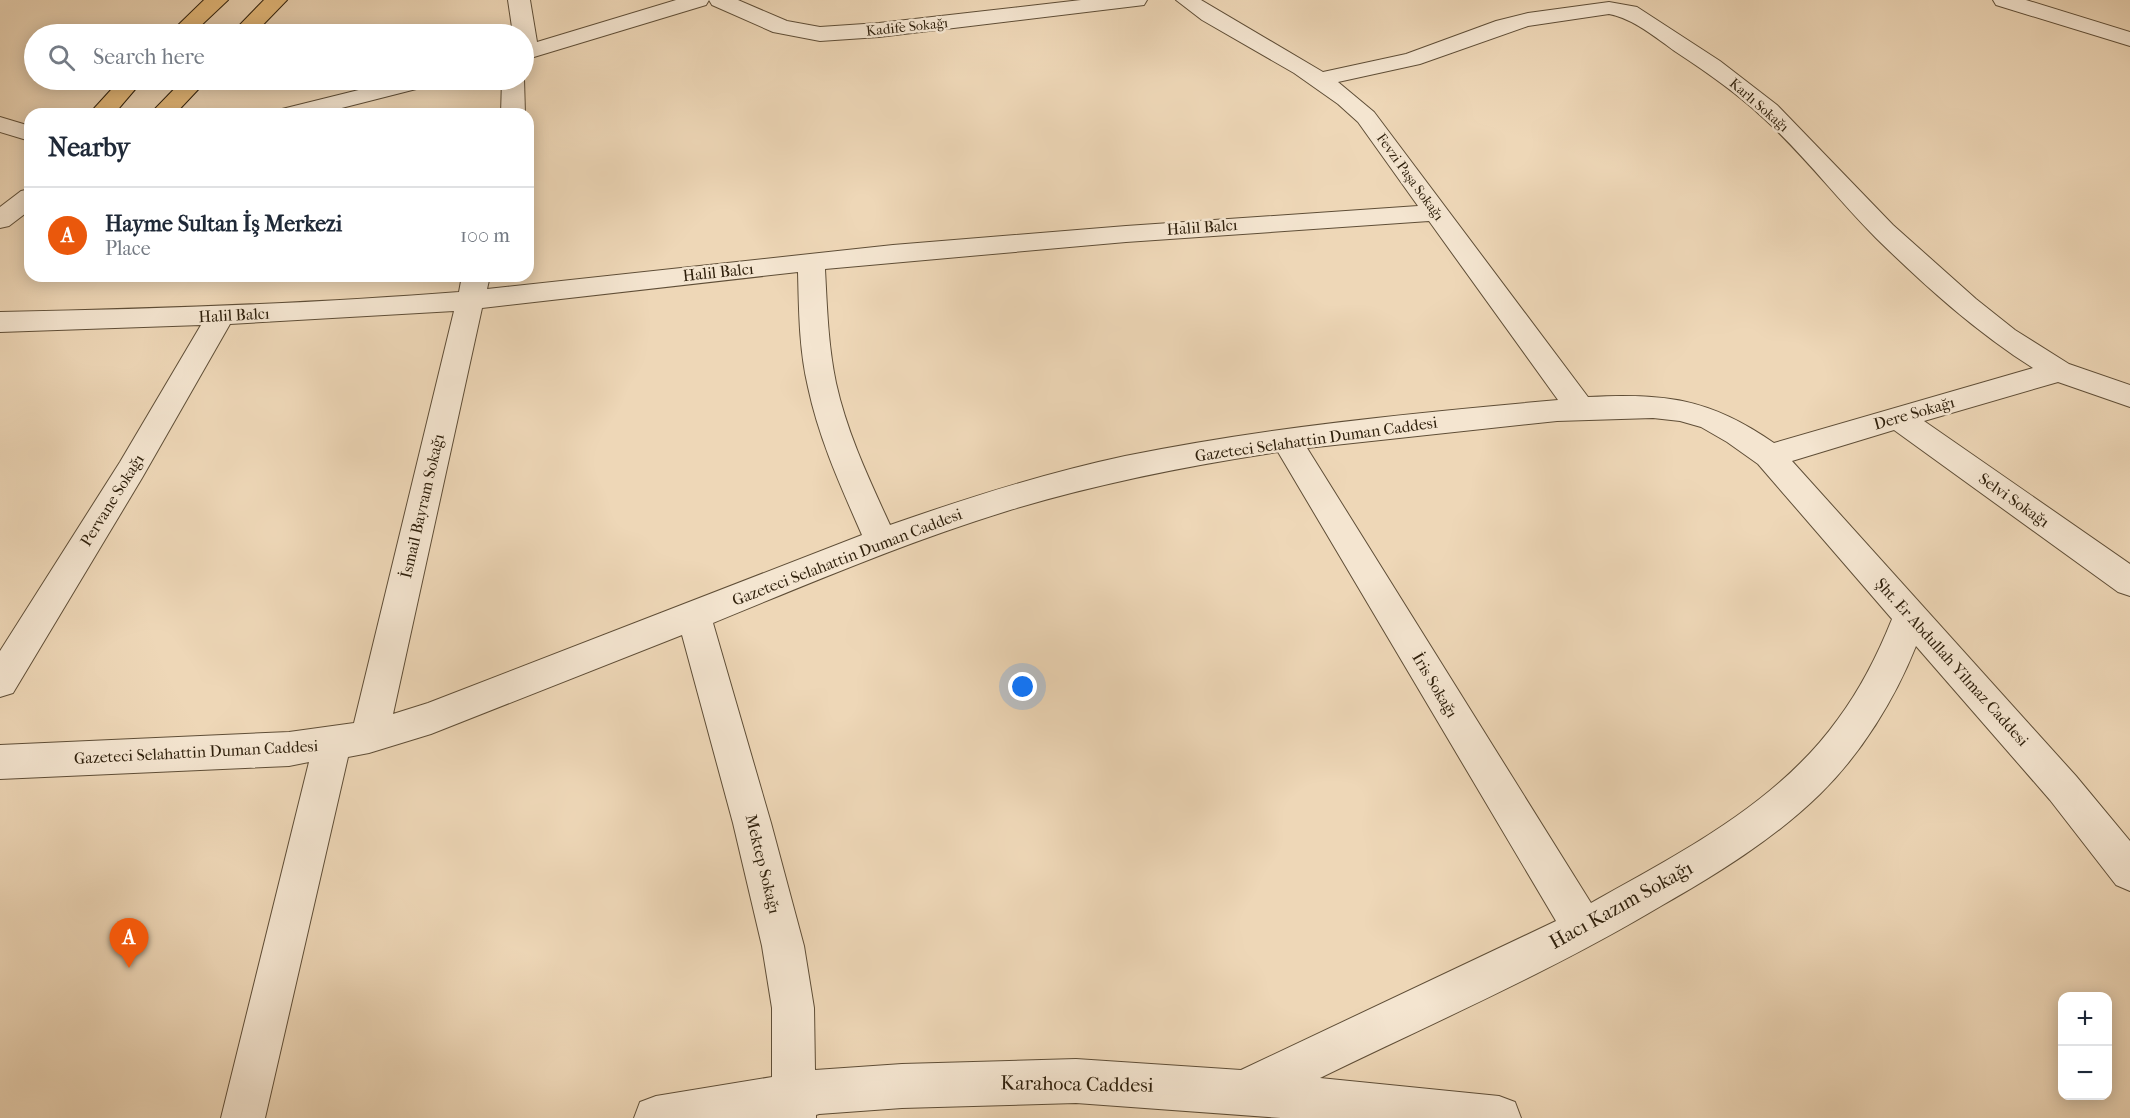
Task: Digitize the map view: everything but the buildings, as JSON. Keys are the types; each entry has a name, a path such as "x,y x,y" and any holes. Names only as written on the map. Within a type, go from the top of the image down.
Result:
{"main road":[{"path":"191,24 217,0"},
{"path":"252,24 276,0"},
{"path":"106,108 123,90"},
{"path":"168,108 186,90"}],"street":[{"path":"519,0 522,24"},
{"path":"534,49 698,0"},
{"name":"Kadife Sokağı","path":"720,0 781,27 820,34 879,30 1136,0"},
{"name":"Fevzi Paşa Sokağı","path":"1187,0 1241,35 1322,79 1366,117 1581,410"},
{"path":"2004,0 2130,39"},
{"name":"Karlı Sokağı","path":"1322,79 1412,59 1504,26 1528,20 1609,8 1629,12 1712,66 1762,104 1919,264 2005,337 2059,371 2130,396"},
{"path":"314,108 385,90"},
{"path":"513,90 513,108"},
{"path":"0,124 24,132"},
{"path":"0,220 24,202"},
{"name":"Halil Balcı","path":"0,322 221,316 473,288 1177,229 1436,213"},
{"path":"811,261 815,339 822,385 850,475 881,541"},
{"name":"İsmail Bayram Sokağı","path":"243,1118 350,740 473,288"},
{"name":"Pervane Sokağı","path":"0,682 131,470 221,316"},
{"name":"Dere Sokağı","path":"1769,456 2059,371"},
{"name":"Gazeteci Selahattin Duman Caddesi","path":"0,762 219,753 350,740 431,718 881,541 1008,498 1162,460 1392,426 1630,408 1673,410 1702,416 1746,439 1769,456"},
{"name":"Selvi Sokağı","path":"1898,418 2130,582"},
{"name":"İris Sokağı","path":"1286,440 1584,929"},
{"name":"Şht. Er Abdullah Yilmaz Caddesi","path":"1769,456 2063,788 2130,872"},
{"name":"Mektep Sokağı","path":"694,615 752,822 783,946 793,1008 795,1107"},
{"name":"Hacı Kazım Sokağı","path":"1243,1092 1584,929 1680,874 1755,826 1808,782 1851,731 1891,665 1911,615"},
{"name":"Karahoca Caddesi","path":"656,1118 795,1107 902,1086 1076,1081 1243,1092 1499,1118"}],"place":[{"name":"Hayme Sultan İş Merkezi","path":"129,968"}]}
